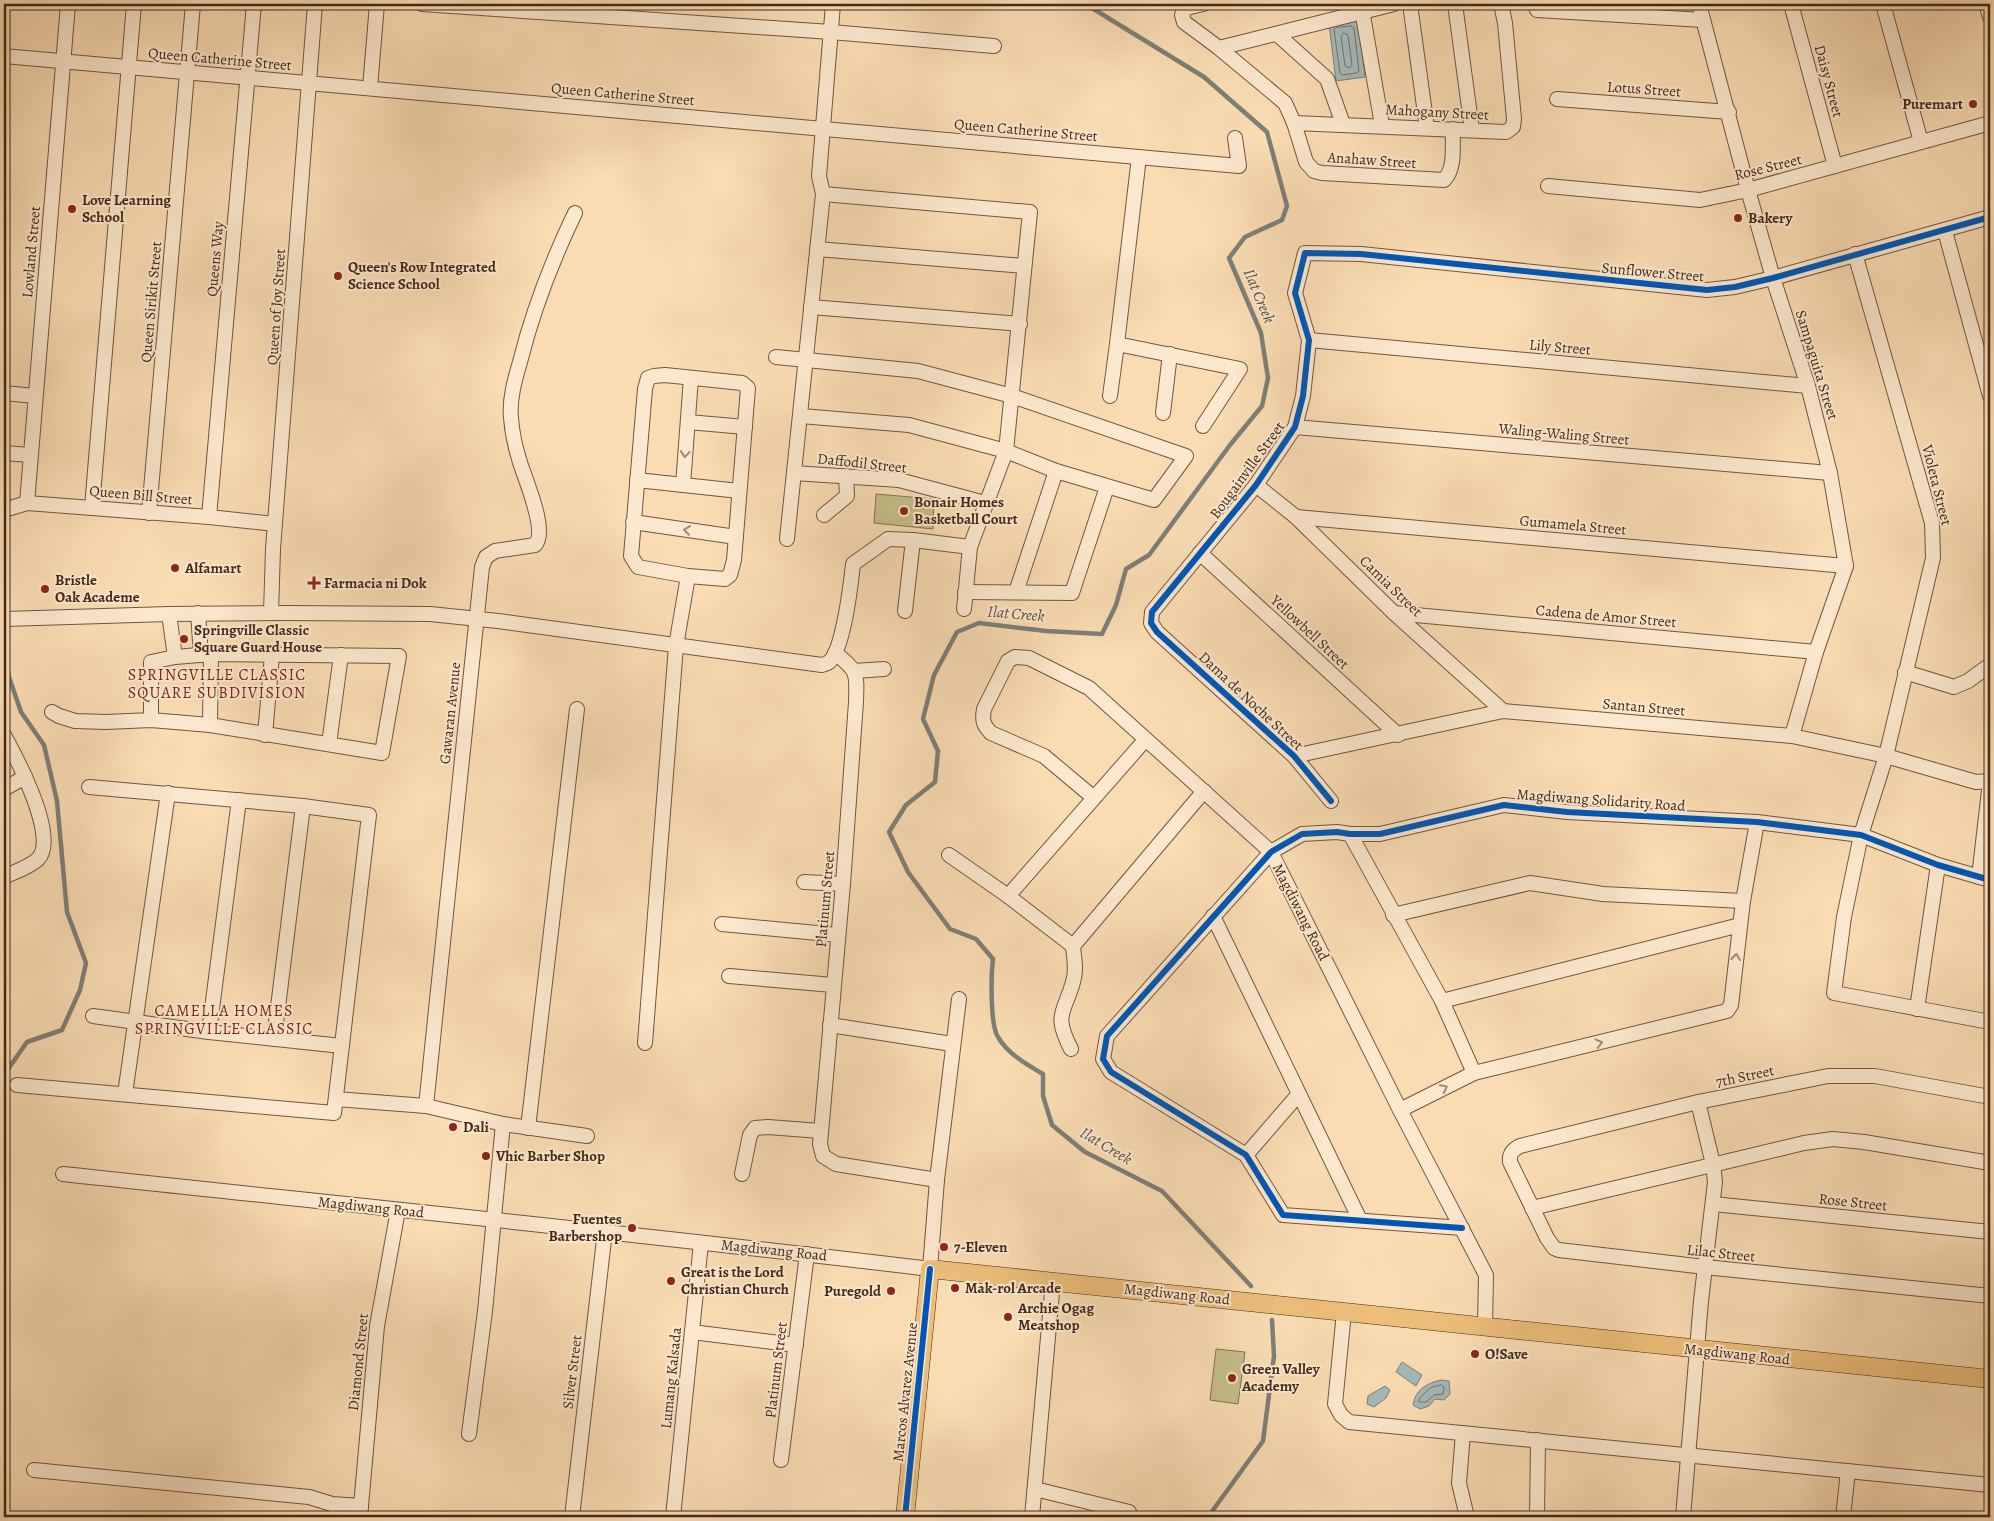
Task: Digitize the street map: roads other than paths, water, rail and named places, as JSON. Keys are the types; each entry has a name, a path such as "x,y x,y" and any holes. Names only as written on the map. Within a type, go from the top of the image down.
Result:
{"main road":[{"name":"Magdiwang Road","path":"930,1269 1990,1379"},
{"name":"Marcos Alvarez Avenue","path":"905,1517 930,1269"}],"street":[{"name":"Lowland Street","path":"27,503 68,4"},
{"path":"92,507 134,4"},
{"name":"Queen Sirikit Street","path":"149,513 193,4"},
{"name":"Queens Way","path":"209,517 254,4"},
{"name":"Queen of Joy Street","path":"271,613 275,524 315,4"},
{"path":"370,88 377,4"},
{"path":"422,4 831,32 994,46"},
{"path":"787,538 823,194 819,176 833,4"},
{"name":"Anahaw Street","path":"1203,4 1186,8 1182,15 1184,22 1219,48 1285,103 1294,123 1306,162 1314,171 1444,180 1451,169 1453,130"},
{"path":"1219,48 1277,34 1362,8 1394,4"},
{"path":"1410,4 1427,128"},
{"path":"1455,4 1472,130"},
{"name":"Mahogany Street","path":"1294,123 1382,125 1506,132 1513,127 1514,108 1505,23 1500,4"},
{"name":"Sampaguita Street","path":"1699,4 1773,278 1808,386 1830,473 1846,566 1816,652 1792,736"},
{"name":"Daisy Street","path":"1791,4 1835,166"},
{"path":"1882,4 1921,142"},
{"path":"1986,4 1990,18"},
{"path":"1362,8 1382,125"},
{"path":"1537,10 1704,20"},
{"path":"1277,34 1327,79 1343,124"},
{"name":"Queen Catherine Street","path":"4,56 1239,166 1235,138"},
{"name":"Lotus Street","path":"1557,99 1729,112"},
{"name":"Rose Street","path":"1548,186 1700,200 1748,190 1990,123"},
{"path":"1110,396 1118,344 1139,157"},
{"path":"823,194 1030,212 1006,451 970,546 964,609"},
{"name":"Gawaran Avenue","path":"426,1106 482,567 486,557 495,551 535,545 539,538 534,498 519,459 510,416 513,392 530,323 556,252 575,213"},
{"name":"Sunflower Street","path":"1305,253 1360,254 1707,290 1735,287 1773,278 1990,217"},
{"path":"1945,231 1990,396"},
{"path":"817,249 1024,266"},
{"name":"Bougainville Street","path":"1151,624 1152,612 1256,484 1295,427 1303,396 1309,340 1295,293 1305,253"},
{"name":"Violeta Street","path":"1855,254 1932,522 1933,558 1886,756 1861,835 1844,918 1834,993 1917,1009"},
{"path":"811,307 1020,324"},
{"name":"Lily Street","path":"1309,340 1808,386"},
{"path":"1118,344 1240,369 1203,426"},
{"path":"1163,413 1170,354"},
{"path":"776,357 918,371 1012,396 1186,456 1154,500 1056,471 1006,451 909,426 801,416"},
{"path":"665,375 736,382 746,385 748,395 745,428 733,568 730,575 725,579 688,576 638,567 631,556 645,389 648,378 665,375"},
{"path":"683,485 691,378"},
{"path":"4,393 35,396"},
{"path":"688,422 745,428"},
{"name":"Waling-Waling Street","path":"1295,427 1830,473"},
{"path":"4,453 30,455"},
{"path":"1016,592 1056,471"},
{"name":"Daffodil Street","path":"794,473 899,480 985,503"},
{"path":"824,515 847,496 846,476"},
{"path":"637,480 739,491"},
{"name":"Camia Street","path":"1256,484 1296,516 1394,613 1503,711"},
{"path":"965,592 1072,593 1106,487"},
{"name":"Queen Bill Street","path":"4,510 27,503 275,524"},
{"name":"Gumamela Street","path":"1296,516 1846,566"},
{"path":"633,522 736,537"},
{"path":"4,619 169,614 430,614 822,665 830,662 835,653 849,608 853,564 888,539 970,546"},
{"path":"905,611 913,540"},
{"name":"Yellowbell Street","path":"1200,553 1398,735"},
{"path":"645,1042 676,646 688,576"},
{"name":"Cadena de Amor Street","path":"1394,613 1816,652"},
{"path":"169,614 175,657"},
{"path":"198,614 206,655 210,725"},
{"name":"Dama de Noche Street","path":"1151,624 1157,632 1294,756 1331,801"},
{"path":"835,653 851,665 854,671 884,669"},
{"path":"52,712 75,721 152,720 210,725 382,753 399,656 206,655 175,657 151,662 152,720"},
{"path":"265,735 272,655"},
{"path":"328,744 340,656"},
{"path":"1094,798 1044,756 1001,738 984,726 982,717 984,709 1008,661 1015,657 1029,658 1089,688 1270,852"},
{"path":"1905,672 1954,687 1968,681 1990,665"},
{"name":"Platinum Street","path":"854,671 856,679 856,717 820,1144 823,1156 836,1164 937,1180"},
{"path":"528,1128 577,709"},
{"name":"Santan Street","path":"1294,756 1503,711 1792,736 1886,756 1976,782 1990,781"},
{"path":"4,735 20,764 42,825 43,852 37,860 4,877"},
{"path":"1008,896 1145,740"},
{"path":"4,789 25,777"},
{"path":"1985,879 1990,781"},
{"path":"17,1086 334,1113 369,815 303,806 89,787"},
{"path":"1072,946 1204,791"},
{"path":"125,1094 168,793"},
{"path":"209,1032 239,800"},
{"name":"Magdiwang Solidarity Road","path":"1246,1155 1111,1072 1104,1059 1107,1036 1270,852 1302,834 1337,832 1380,834 1504,805 1567,812 1757,822 1861,835 1938,865 1985,879"},
{"path":"274,1039 303,806"},
{"path":"1400,1110 1474,1073 1727,1011 1730,1005 1743,901 1757,822"},
{"path":"1350,834 1442,1001 1474,1073"},
{"name":"Magdiwang Road","path":"1270,852 1400,1110 1486,1275 1485,1326"},
{"path":"949,856 1008,896 1072,946 1076,966 1073,982 1061,1015 1062,1034 1071,1049"},
{"path":"1938,865 1917,1009 1990,1022"},
{"path":"804,882 843,884"},
{"path":"1393,915 1530,883 1603,894 1743,901"},
{"path":"1213,916 1360,1220"},
{"path":"722,924 838,935"},
{"path":"1442,1001 1740,925"},
{"path":"729,976 833,985"},
{"path":"930,1269 937,1180 952,1044 959,999"},
{"path":"93,1016 209,1032 342,1046"},
{"path":"830,1025 952,1044"},
{"name":"7th Street","path":"1511,1153 1520,1146 1698,1102 1828,1076 1875,1076 1990,1098"},
{"path":"1298,1095 1246,1155 1283,1215 1462,1228"},
{"path":"336,1099 426,1106 503,1124 588,1136"},
{"path":"1683,1517 1714,1182 1713,1164 1698,1102"},
{"path":"469,1434 495,1221 503,1124"},
{"path":"742,1174 750,1135 755,1128 768,1127 820,1131"},
{"path":"1532,1208 1804,1143 1833,1139 1864,1142 1990,1163"},
{"name":"Lilac Street","path":"1511,1153 1510,1162 1532,1208 1550,1243 1559,1250 1705,1268 1990,1296"},
{"name":"Magdiwang Road","path":"63,1174 495,1221 605,1231 930,1269"},
{"name":"Rose Street","path":"1713,1204 1990,1232"},
{"name":"Diamond Street","path":"360,1511 377,1326 398,1210"},
{"name":"Silver Street","path":"572,1517 605,1231"},
{"name":"Lumang Kalsada","path":"673,1517 701,1242"},
{"name":"Platinum Street","path":"781,1460 807,1254"},
{"path":"1032,1517 1053,1281"},
{"path":"1344,1312 1335,1404 1341,1415 1349,1422 1990,1485"},
{"path":"692,1332 796,1345"},
{"path":"1463,1433 1459,1483 1467,1517"},
{"path":"1537,1517 1538,1440"},
{"path":"34,1470 309,1497 360,1511"},
{"path":"1843,1517 1848,1471"},
{"path":"1035,1489 1129,1512"}],"water":[{"path":"1358,20 1365,77 1336,81 1329,24"},
{"path":"1402,1362 1422,1375 1416,1386 1396,1372"},
{"path":"1441,1380 1449,1381 1450,1394 1444,1400 1435,1399 1429,1406 1420,1409 1413,1405 1416,1395 1422,1388"},
{"path":"1385,1386 1390,1390 1386,1398 1374,1407 1367,1404 1368,1396"}],"waterway":[{"name":"Ilat Creek","path":"1088,4 1204,77 1267,132 1287,206 1282,220 1245,237 1229,258 1261,333 1268,378 1262,406 1230,445 1149,555 1126,569 1116,605 1102,634 1046,631 979,623 957,632 934,675 923,719 938,751 935,782 906,805 889,832 908,872 950,929 976,939 993,959 992,1000 995,1031 1002,1043 1012,1054 1043,1074 1043,1096 1052,1125 1085,1152 1162,1191 1251,1286"},
{"path":"4,1075 27,1042 62,1030 80,990 86,963 67,912 57,801 44,745 21,712 9,677 5,656 6,632"},
{"path":"4,1169 8,1187 4,1205"},
{"name":"Ilat Creek","path":"1208,1517 1263,1441 1274,1356 1272,1320"}],"place":[{"name":"Puremart","path":"1973,104"},
{"name":"Love Learning School","path":"72,209"},
{"name":"Bakery","path":"1738,218"},
{"name":"Queen's Row Integrated Science School","path":"338,276"},
{"name":"Bonair Homes Basketball Court","path":"904,511"},
{"name":"Alfamart","path":"175,568"},
{"name":"Farmacia ni Dok","path":"314,583"},
{"name":"Bristle Oak Academe","path":"45,589"},
{"name":"Springville Classic Square Guard House","path":"184,639"},
{"name":"Dali","path":"453,1127"},
{"name":"Vhic Barber Shop","path":"486,1156"},
{"name":"Fuentes Barbershop","path":"632,1228"},
{"name":"7-Eleven","path":"944,1247"},
{"name":"Great is the Lord Christian Church","path":"671,1281"},
{"name":"Mak-rol Arcade","path":"955,1288"},
{"name":"Puregold","path":"891,1291"},
{"name":"Archie Ogag Meatshop","path":"1008,1317"},
{"name":"O!Save","path":"1475,1354"},
{"name":"Green Valley Academy","path":"1232,1378"}],"district":[{"name":"SPRINGVILLE CLASSIC SQUARE SUBDIVISION","path":"217,684"},
{"name":"CAMELLA HOMES SPRINGVILLE CLASSIC","path":"224,1020"}]}
